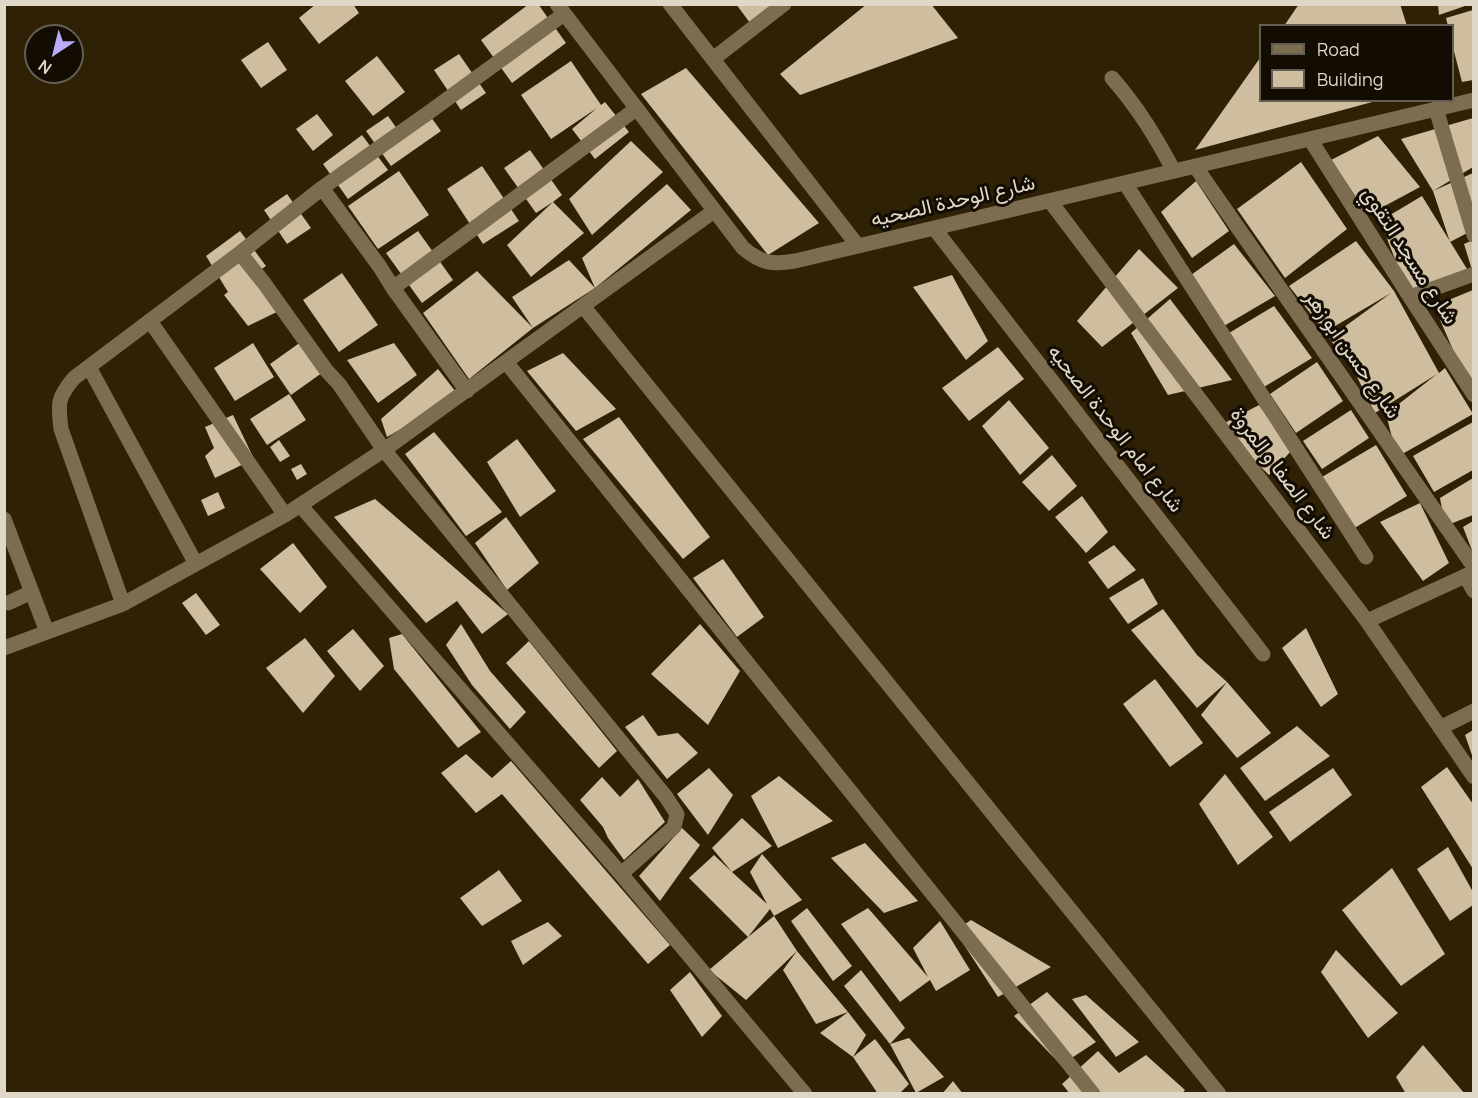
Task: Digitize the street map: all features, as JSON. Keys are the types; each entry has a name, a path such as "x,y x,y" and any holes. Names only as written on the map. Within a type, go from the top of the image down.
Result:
{"street":[{"path":"670,4 858,246"},
{"path":"712,59 784,4"},
{"path":"123,604 61,429 58,409 62,392 74,378 322,188 428,113 560,9"},
{"name":"شارع الوحدة الصحيه","path":"560,9 743,248 754,257 767,263 781,264 795,261 1473,100"},
{"path":"1112,78 1143,116 1174,171"},
{"path":"393,288 636,109"},
{"path":"1436,109 1473,235"},
{"name":"شارع مسجد التقوي","path":"1310,139 1473,395"},
{"name":"شارع حسن ابو زهر","path":"1196,166 1471,572 1473,591"},
{"path":"1125,183 1366,557"},
{"path":"322,188 467,391"},
{"name":"شارع الصفا و المروة","path":"1050,201 1367,621 1473,777"},
{"path":"4,648 123,604 285,515 384,450 714,211"},
{"name":"شارع امام الوحدة الصحيه","path":"934,228 1263,654"},
{"path":"240,253 326,370 339,384 384,450 666,797 677,814 674,827 621,874"},
{"path":"1410,297 1473,274"},
{"path":"583,306 1219,1094"},
{"path":"150,321 285,515"},
{"path":"506,362 1093,1094"},
{"path":"89,367 196,564"},
{"path":"300,505 621,874 805,1094"},
{"path":"4,519 47,632"},
{"path":"1367,621 1471,572"},
{"path":"8,603 32,592"},
{"path":"1440,728 1473,711"}],"building":[{"path":"316,4 353,4 359,13 319,44 299,18"},
{"path":"529,4 538,4 566,43 512,83 481,40"},
{"path":"736,4 784,4 753,27"},
{"path":"867,4 931,4 958,38 800,95 780,74"},
{"path":"1299,4 1400,4 1406,24 1285,24"},
{"path":"1438,4 1468,4 1468,5 1439,15"},
{"path":"1473,10 1473,80 1462,82 1454,52 1454,24 1448,24 1446,18"},
{"path":"268,42 287,70 261,88 241,60"},
{"path":"459,54 486,93 461,110 434,70"},
{"path":"377,56 405,92 373,116 345,81"},
{"path":"1259,59 1259,102 1372,102 1195,150"},
{"path":"571,61 601,105 605,102 629,132 595,159 572,129 597,108 551,139 521,95"},
{"path":"686,68 819,223 768,255 641,94"},
{"path":"428,113 441,131 391,166 366,131 388,116 400,133"},
{"path":"317,114 333,135 313,151 296,129"},
{"path":"1473,118 1473,167 1433,191 1401,139"},
{"path":"362,135 388,170 348,199 323,164"},
{"path":"1378,136 1420,187 1368,215 1331,160"},
{"path":"631,141 663,172 592,235 569,199"},
{"path":"530,150 562,195 536,213 504,168"},
{"path":"1301,162 1347,229 1285,278 1237,209"},
{"path":"482,166 519,221 483,244 447,189"},
{"path":"399,171 429,215 378,249 348,206"},
{"path":"1473,173 1473,230 1450,242 1433,191"},
{"path":"1196,181 1229,231 1192,258 1161,212"},
{"path":"667,184 691,210 595,288 582,258"},
{"path":"287,194 311,228 287,244 264,210"},
{"path":"1422,196 1467,269 1410,297 1380,221"},
{"path":"553,202 584,233 531,277 507,245"},
{"path":"240,231 266,266 256,273 283,309 248,326 224,295 228,292 206,256"},
{"path":"418,231 453,280 422,303 386,253"},
{"path":"1473,240 1473,273 1464,244"},
{"path":"1356,241 1394,291 1439,373 1445,368 1473,414 1397,457 1386,414 1437,374 1375,413 1354,371 1329,338 1391,293 1325,332 1289,286"},
{"path":"1234,244 1275,296 1224,326 1191,275"},
{"path":"1139,249 1178,288 1102,347 1077,321"},
{"path":"569,260 595,288 533,328 512,297"},
{"path":"477,271 533,328 469,379 423,313"},
{"path":"342,273 378,325 339,352 303,300"},
{"path":"952,275 988,341 966,360 913,287"},
{"path":"1473,290 1473,387 1470,389 1434,306"},
{"path":"1170,299 1232,380 1168,395 1131,333"},
{"path":"1274,306 1312,358 1264,387 1229,333"},
{"path":"305,339 326,370 291,395 270,364"},
{"path":"253,343 274,377 235,401 214,368"},
{"path":"394,343 417,375 378,403 347,360"},
{"path":"998,347 1024,379 969,421 942,388"},
{"path":"563,353 616,409 576,431 527,371"},
{"path":"1317,362 1343,401 1296,433 1270,394"},
{"path":"438,369 459,396 387,437 381,419"},
{"path":"289,394 306,420 267,445 250,419"},
{"path":"1009,400 1049,448 1020,475 982,426"},
{"path":"1259,405 1292,450 1269,475 1219,426"},
{"path":"1351,410 1369,438 1322,469 1303,441"},
{"path":"233,415 254,459 215,478 205,456 214,448 205,427"},
{"path":"619,417 710,537 683,559 583,439"},
{"path":"1473,422 1473,470 1434,492 1413,456"},
{"path":"434,432 502,512 466,536 405,454"},
{"path":"517,439 556,491 520,517 487,462"},
{"path":"279,440 290,456 280,462 270,447"},
{"path":"1376,445 1407,496 1353,529 1322,477"},
{"path":"1052,455 1077,486 1049,511 1022,482"},
{"path":"301,464 307,474 297,480 291,469"},
{"path":"1473,478 1473,515 1445,526 1440,498"},
{"path":"218,492 225,508 208,516 201,500"},
{"path":"1082,496 1108,532 1086,553 1055,517"},
{"path":"375,499 508,614 482,634 457,601 426,623 334,517"},
{"path":"1420,503 1449,563 1423,581 1380,522"},
{"path":"506,517 539,563 507,590 475,543"},
{"path":"1473,521 1473,553 1463,527"},
{"path":"293,543 327,587 300,613 260,569"},
{"path":"1114,545 1136,570 1108,589 1088,562"},
{"path":"723,559 764,617 737,637 693,578"},
{"path":"1143,578 1158,604 1128,624 1109,598"},
{"path":"196,593 220,625 206,635 182,603"},
{"path":"1163,609 1197,655 1227,682 1197,708 1131,630"},
{"path":"461,624 490,671 526,712 510,729 472,685 446,645"},
{"path":"700,624 740,671 708,725 651,674"},
{"path":"1306,628 1338,694 1321,707 1282,648"},
{"path":"353,629 384,666 360,691 327,651"},
{"path":"402,634 481,732 458,748 394,669 389,638"},
{"path":"305,638 335,676 303,713 266,668"},
{"path":"529,641 617,751 599,768 506,663"},
{"path":"1155,679 1203,743 1170,767 1123,704"},
{"path":"1227,682 1271,733 1237,758 1201,715"},
{"path":"643,715 658,736 678,733 698,753 667,779 625,727"},
{"path":"1297,726 1330,756 1265,801 1240,768"},
{"path":"1473,730 1473,758 1465,735"},
{"path":"466,754 492,778 511,761 670,945 648,964 502,794 476,813 441,773"},
{"path":"1447,767 1473,804 1473,869 1421,787"},
{"path":"709,768 733,795 708,835 677,794"},
{"path":"1333,768 1352,795 1290,842 1269,812"},
{"path":"1225,774 1273,837 1238,865 1199,804"},
{"path":"779,776 833,821 778,848 751,796"},
{"path":"602,777 620,797 638,779 665,822 624,860 603,827 580,800"},
{"path":"742,818 772,846 732,872 712,848"},
{"path":"682,828 700,845 660,901 639,876"},
{"path":"865,843 918,901 884,913 831,858"},
{"path":"1448,847 1473,892 1473,905 1450,921 1417,869"},
{"path":"762,854 802,900 774,916 770,909 748,937 689,878 714,855 767,904 750,872"},
{"path":"1392,868 1445,954 1401,986 1342,910"},
{"path":"499,870 522,901 482,926 460,898"},
{"path":"807,908 852,966 833,981 791,921"},
{"path":"868,908 928,977 913,948 940,921 970,970 936,991 930,980 900,1002 841,924"},
{"path":"774,916 797,951 746,1000 709,970"},
{"path":"971,920 1051,967 998,997 955,931"},
{"path":"548,922 562,936 523,965 511,941"},
{"path":"1336,950 1398,1013 1368,1038 1321,972"},
{"path":"797,951 848,1012 816,1024 783,970"},
{"path":"861,970 905,1028 890,1044 844,986"},
{"path":"690,972 722,1016 702,1037 670,990"},
{"path":"1047,992 1096,1042 1061,1065 1014,1016"},
{"path":"1086,995 1139,1042 1116,1057 1072,999"},
{"path":"848,1012 866,1035 853,1057 820,1033"},
{"path":"909,1038 944,1077 916,1093 890,1044"},
{"path":"875,1039 909,1084 899,1094 878,1094 853,1057"},
{"path":"1423,1045 1465,1094 1406,1094 1396,1077"},
{"path":"1098,1051 1119,1073 1146,1055 1185,1090 1182,1094 1070,1094 1062,1084"},
{"path":"953,1081 963,1094 942,1094"}]}
